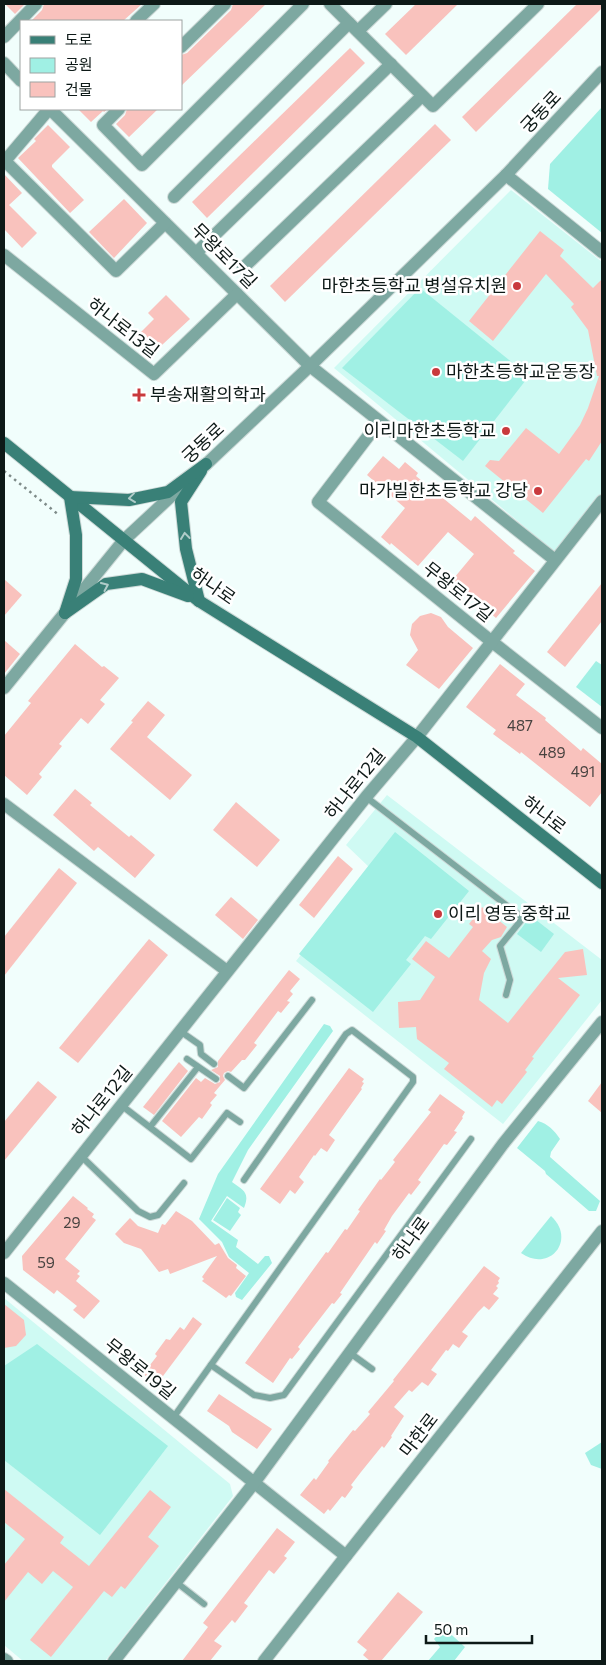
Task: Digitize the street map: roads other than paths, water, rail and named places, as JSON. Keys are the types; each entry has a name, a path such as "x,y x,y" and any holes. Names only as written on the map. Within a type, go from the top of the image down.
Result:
{"street":[{"path":"20,20 36,4"},
{"path":"137,20 154,4"},
{"path":"182,46 225,4"},
{"path":"118,110 102,125 142,165 303,4"},
{"path":"330,4 433,106 538,4"},
{"path":"174,197 353,27 386,4"},
{"path":"4,37 20,20"},
{"path":"4,63 20,80"},
{"path":"196,253 391,64"},
{"name":"궁동로","path":"4,688 124,540 310,366 506,175 602,72"},
{"path":"243,268 422,96"},
{"path":"48,110 4,162 116,271 165,223"},
{"name":"무왕로17길","path":"50,110 310,366 555,560"},
{"path":"506,175 602,252"},
{"name":"하나로13길","path":"4,255 154,374 237,294"},
{"name":"무왕로17길","path":"379,422 318,502 491,641"},
{"name":"하나로","path":"4,443 199,601 417,737 602,883"},
{"path":"65,613 76,579 75,528 70,497 129,500 168,492 206,464"},
{"path":"199,601 186,549 181,502 206,464"},
{"path":"417,737 602,501"},
{"path":"65,613 106,584 142,579 199,601"},
{"path":"491,641 602,728"},
{"name":"하나로12길","path":"4,1253 366,797 417,737"},
{"path":"4,804 227,972"},
{"name":"하나로","path":"254,1483 503,1144 602,1022"},
{"name":"마한로","path":"264,1661 602,1231"},
{"name":"무왕로19길","path":"4,1283 346,1556"},
{"path":"114,1661 254,1483"}],"lane":[{"path":"366,797 523,918 500,946 510,980 506,995"},
{"path":"228,1076 244,1088 312,1000"},
{"path":"173,1418 413,1082 413,1077 352,1030 346,1034 244,1180"},
{"path":"180,1032 200,1045 201,1054 214,1064"},
{"path":"187,1058 216,1079"},
{"path":"150,1127 198,1067"},
{"path":"121,1105 191,1160 227,1113 240,1122"},
{"path":"211,1365 254,1395 270,1398 284,1395 471,1139"},
{"path":"81,1156 138,1211 150,1217 158,1215 184,1183"},
{"path":"350,1353 372,1369"},
{"path":"176,1582 204,1604"}],"place":[{"name":"마한초등학교 병설유치원","path":"517,286"},
{"name":"마한초등학교운동장","path":"436,372"},
{"name":"부송재활의학과","path":"139,395"},
{"name":"이리마한초등학교","path":"506,431"},
{"name":"마가빌한초등학교 강당","path":"538,491"},
{"name":"이리 영동 중학교","path":"438,914"}]}
